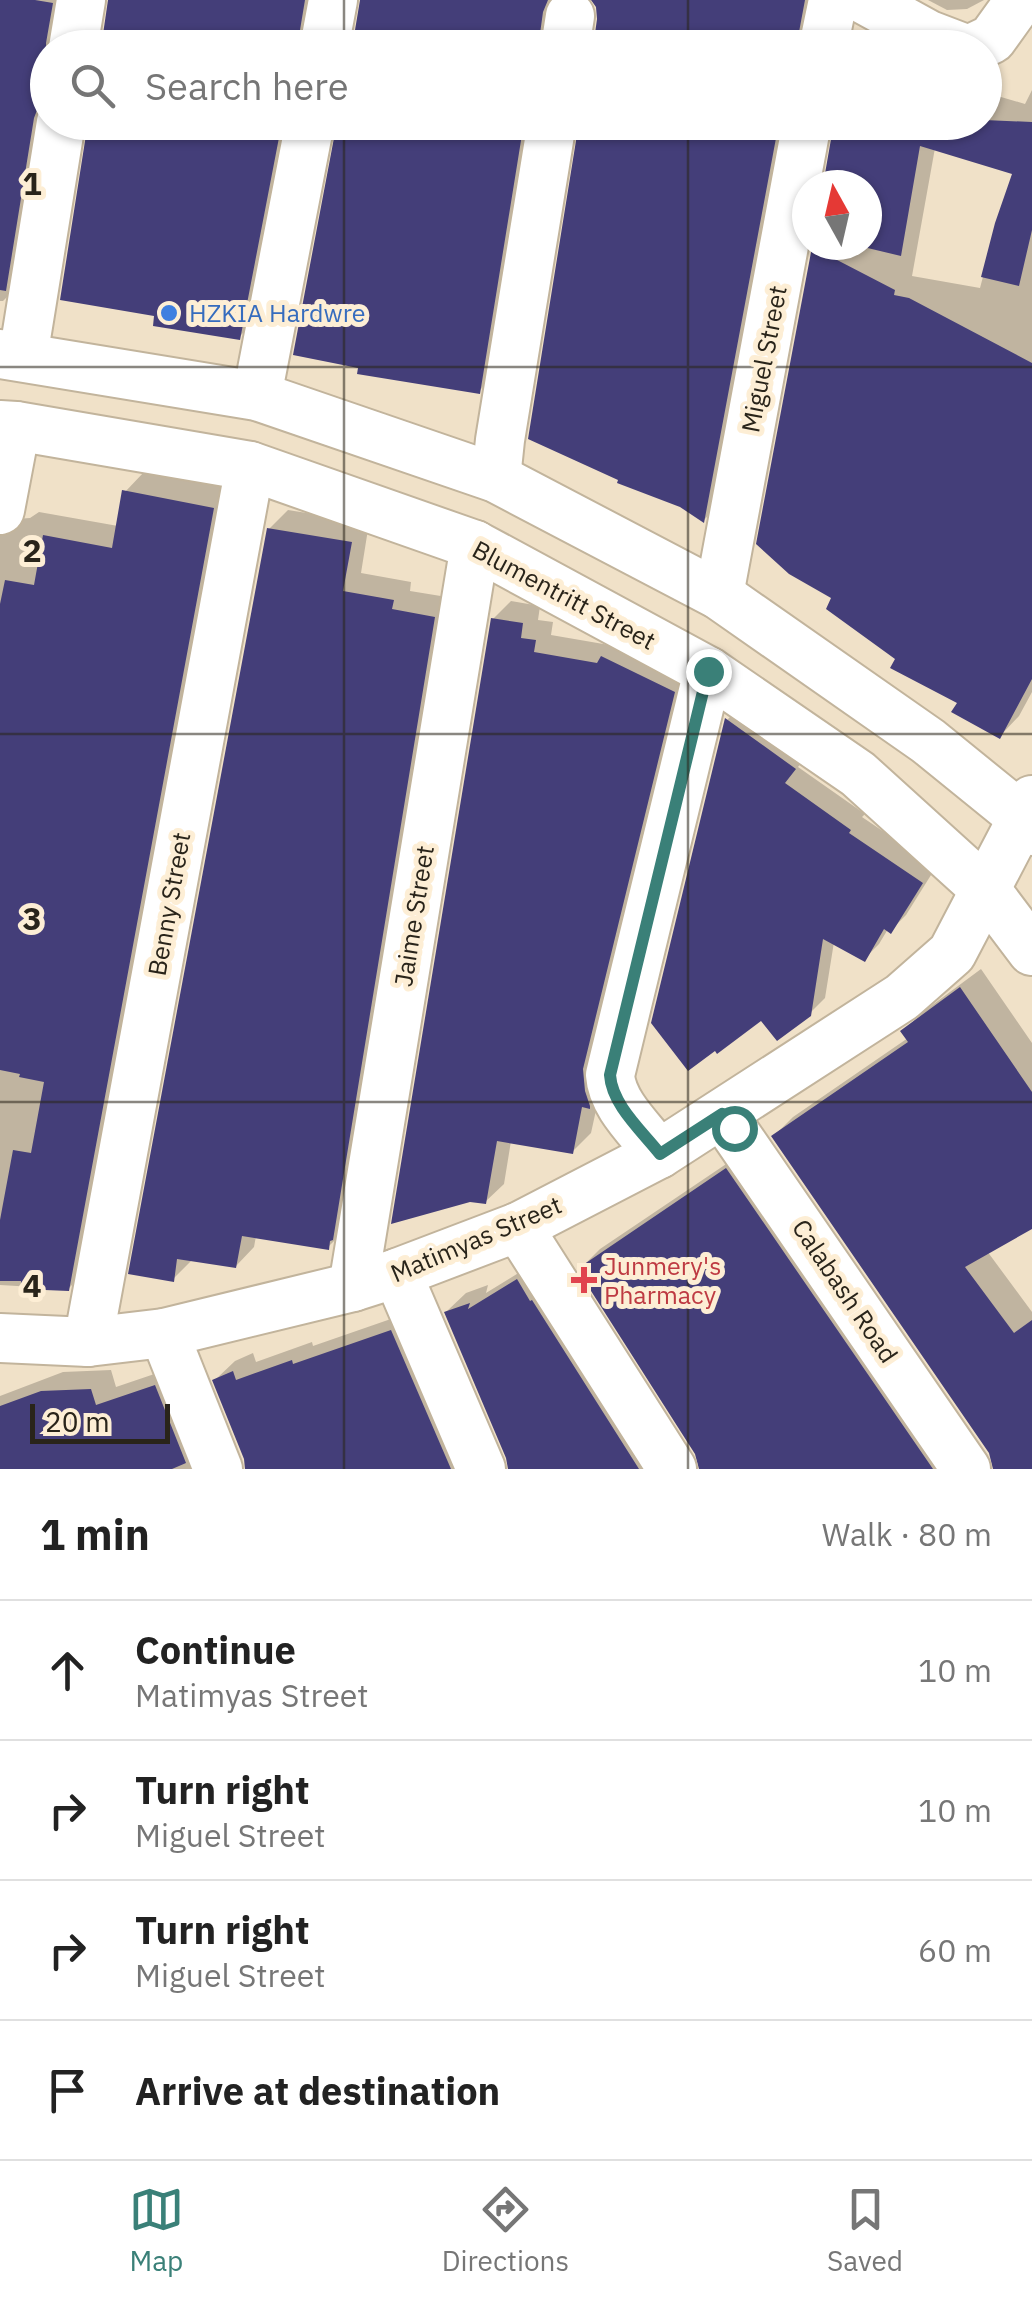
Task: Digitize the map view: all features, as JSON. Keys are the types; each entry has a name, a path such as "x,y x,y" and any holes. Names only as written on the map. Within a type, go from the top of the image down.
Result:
{"street":[{"path":"76,30 80,0"},
{"path":"327,30 333,0"},
{"path":"827,30 833,0"},
{"path":"864,0 917,30"},
{"path":"998,30 1020,0"},
{"path":"57,140 12,355 257,396 496,478 720,595 1029,816"},
{"path":"257,396 307,140"},
{"path":"496,478 549,140"},
{"name":"Miguel Street","path":"720,595 805,140"},
{"path":"0,510 8,425"},
{"name":"Blumentritt Street","path":"8,425 250,466 475,546 708,671 858,774 986,890 1032,951"},
{"name":"Benny Street","path":"88,1342 250,466"},
{"name":"Jaime Street","path":"375,1280 475,546"},
{"path":"660,1154 617,1099 610,1086 610,1075 708,671"},
{"name":"Matimyas Street","path":"0,1338 88,1342 164,1333 375,1280 518,1226 660,1154 902,997 952,953 1029,816"},
{"name":"Calabash Road","path":"722,1114 966,1469"},
{"path":"518,1226 672,1469"},
{"path":"375,1280 481,1469"},
{"path":"164,1333 218,1469"}],"building":[{"path":"0,0 35,0 53,3 48,30 30,30 30,140 6,291 0,290"},
{"path":"108,0 305,0 300,30 104,30"},
{"path":"360,0 548,0 540,30 355,30"},
{"path":"591,0 805,0 799,30 595,30 596,7"},
{"path":"1002,121 1032,122 1032,230 1019,286 981,277 1012,174 920,146 901,256 882,251 882,170 826,170 831,140 1002,140"},
{"path":"85,140 279,140 240,340 153,326 154,316 60,300"},
{"path":"334,140 521,140 480,394 357,374 358,368 293,355"},
{"path":"576,140 776,140 704,523 680,507 617,483 618,480 528,439"},
{"path":"810,260 837,260 895,290 894,295 909,298 1032,363 1032,679 1000,739 951,712 957,703 890,668 895,659 826,609 831,598 789,574 756,544"},
{"path":"122,490 214,508 69,1291 21,1289 21,1281 0,1281 0,1220 13,1150 31,1153 44,1082 0,1070 0,604 5,580 34,585 43,535 112,548"},
{"path":"267,528 352,542 343,591 394,600 392,609 435,617 333,1240 329,1250 242,1236 236,1268 177,1259 174,1282 128,1274"},
{"path":"491,618 523,623 521,638 536,640 534,652 597,663 601,656 675,692 583,1069 590,1109 582,1107 573,1154 497,1141 486,1204 470,1202 391,1224"},
{"path":"725,718 796,769 785,783 923,883 891,934 884,929 865,962 823,939 811,1016 777,1041 761,1021 688,1071 651,1023"},
{"path":"960,987 1032,1092 1032,1229 965,1267 1014,1333 1032,1320 1032,1469 993,1469 989,1453 771,1136 908,1042 900,1031"},
{"path":"726,1168 933,1469 699,1469 695,1454 577,1269"},
{"path":"517,1279 639,1469 508,1469 444,1312 470,1303 468,1309"},
{"path":"391,1330 451,1469 245,1469 212,1380 233,1371 236,1380"},
{"path":"155,1385 186,1463 172,1469 0,1469 0,1406 41,1391 91,1389 96,1405"}],"place":[{"name":"HZKIA Hardwre","path":"169,313"},
{"name":"Junmery's Pharmacy","path":"584,1280"}],"route":[{"path":"708,671 610,1086 660,1154 722,1114 734,1128"}]}
